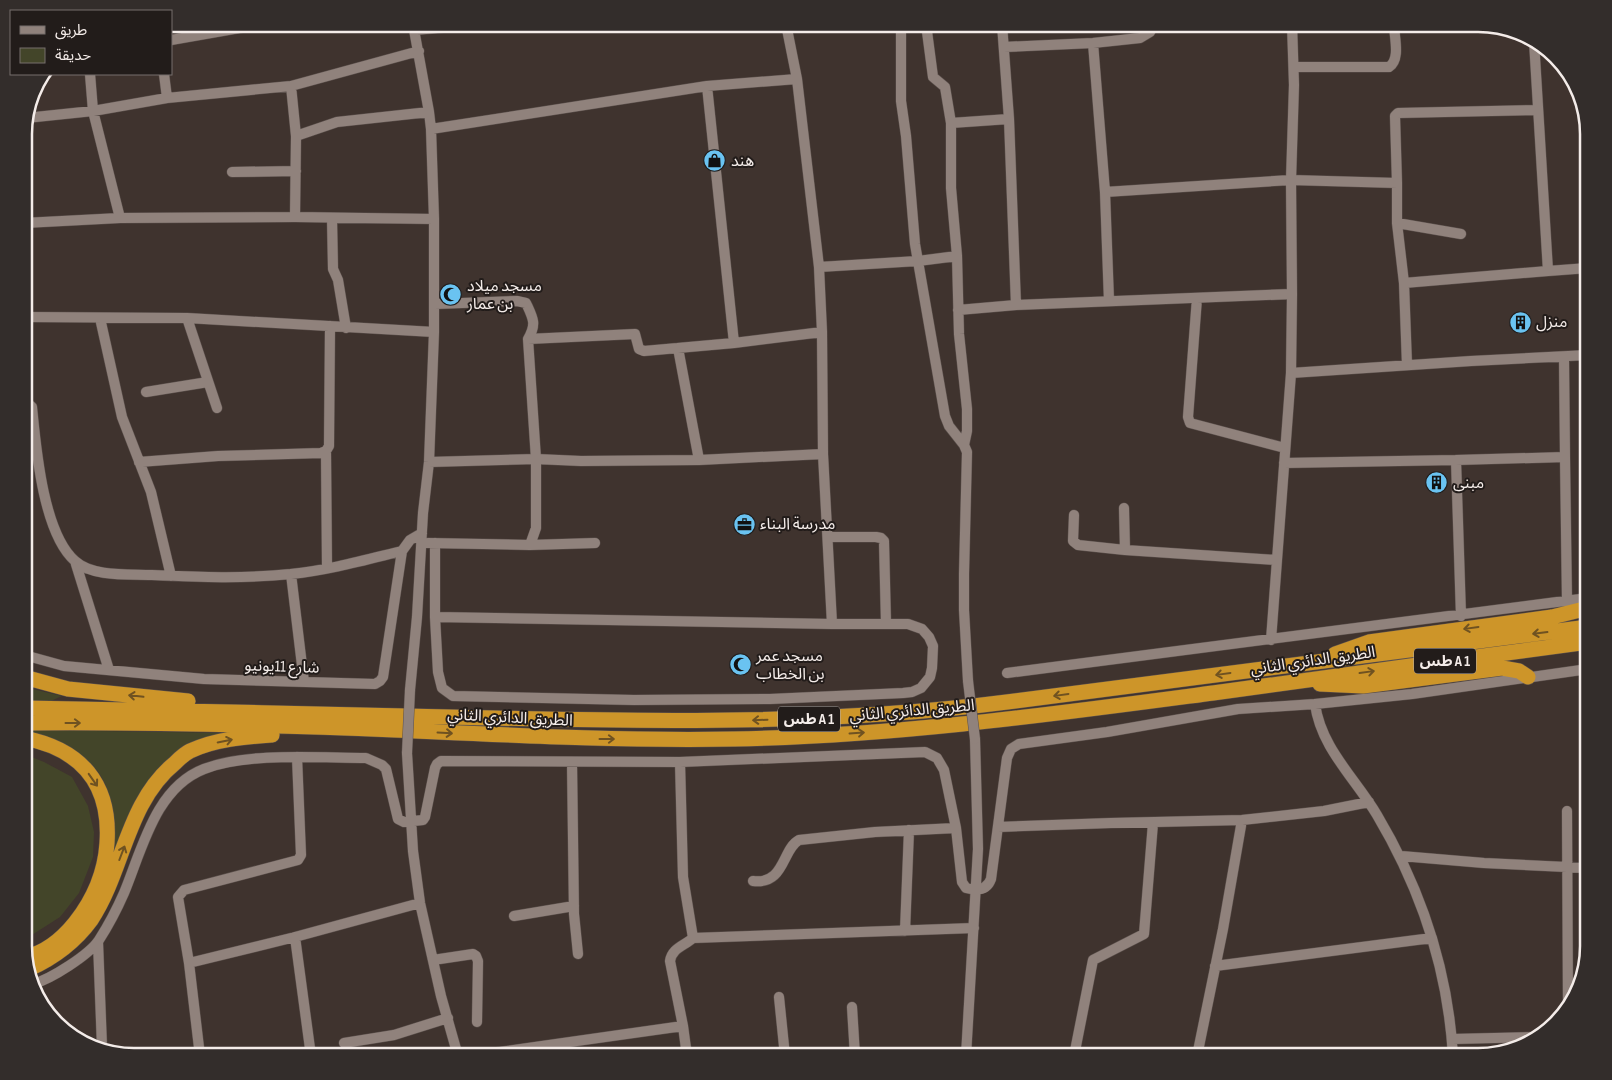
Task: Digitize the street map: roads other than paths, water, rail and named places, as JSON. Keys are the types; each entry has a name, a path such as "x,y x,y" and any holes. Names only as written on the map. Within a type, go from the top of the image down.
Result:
{"highway":[{"path":"1322,661 1345,649 1369,642 1552,617 1580,610"},
{"name":"الطريق الدائري الثاني","path":"33,708 692,721 804,719 948,710 1580,628"},
{"name":"الطريق الدائري الثاني","path":"33,723 128,723 391,730 586,739 734,739 838,734 938,727 1022,718 1580,643"},
{"path":"1302,680 1332,685 1363,686 1502,668 1519,671 1528,678"},
{"path":"33,679 68,689 324,714"},
{"path":"35,966 51,958 74,939 90,920 105,895 137,813 150,789 170,767 188,752 211,743 242,737 391,730"},
{"path":"33,739 59,748 78,761 96,782 105,804 108,826 103,870 96,892 86,909 70,929 52,946 33,955"}],"street":[{"path":"901,32 901,101 906,136 915,244 945,416 952,430 964,445 968,456 964,610 968,681 975,739 978,812 977,889 966,1048"},
{"path":"927,32 933,77 945,87 951,123 958,310 967,409 967,431 964,445"},
{"path":"1003,32 1009,119 1016,305"},
{"path":"1004,47 1093,43 1140,38 1150,32"},
{"path":"1271,640 1291,373 1291,180 1294,67 1292,32"},
{"path":"1294,67 1389,67 1396,58 1394,32"},
{"path":"172,40 211,33"},
{"path":"415,33 431,129 435,304 429,462 410,690 407,753 413,851 420,903 456,1048"},
{"path":"788,33 797,79 819,267 822,332 823,454 832,624"},
{"path":"1093,43 1105,192 1109,301"},
{"path":"1535,50 1548,270"},
{"path":"34,117 94,111 167,98 291,86 419,51"},
{"path":"90,75 94,111 120,218"},
{"path":"164,75 167,98"},
{"path":"431,129 707,86 797,79"},
{"path":"291,86 296,136 295,217"},
{"path":"707,86 734,343"},
{"path":"1407,365 1404,283 1397,223 1395,116 1398,113 1538,110"},
{"path":"296,136 337,122 429,112"},
{"path":"951,123 1009,119"},
{"path":"232,172 296,171"},
{"path":"1105,192 1291,180 1397,184"},
{"path":"33,223 120,218 295,217 434,219"},
{"path":"332,218 333,269 338,280 346,328"},
{"path":"1397,223 1461,234"},
{"path":"819,267 918,261 957,256"},
{"path":"1404,283 1580,268"},
{"path":"958,310 1016,305 1292,294"},
{"path":"1197,298 1188,417 1190,422 1285,448"},
{"path":"435,304 513,300 526,303 534,320 533,331 528,339 536,459 536,528 530,545"},
{"path":"33,317 187,318 434,332"},
{"path":"100,318 122,417 151,492 171,576"},
{"path":"187,318 217,408"},
{"path":"327,568 326,451 329,446 330,326"},
{"path":"528,339 635,334 639,349 644,352 822,332"},
{"path":"678,348 699,460"},
{"path":"1291,373 1471,360 1580,356"},
{"path":"1564,357 1567,602"},
{"path":"146,392 208,382"},
{"path":"33,419 37,466 51,519 62,546 75,561 95,571 119,574 229,578 291,574 402,551 410,540 422,538 435,543 595,544"},
{"path":"139,462 218,456 321,453 326,451"},
{"path":"429,462 536,459 581,461 699,460 823,454"},
{"path":"1284,463 1565,457"},
{"path":"1456,460 1461,616"},
{"path":"1124,508 1125,550"},
{"path":"1074,515 1074,541 1078,546 1277,560"},
{"path":"828,537 876,537 884,541 886,624"},
{"path":"435,543 435,617 440,683 445,691 453,696 634,700 770,699 903,693 917,690 928,681 933,652 932,641 926,632 918,626 908,624 435,617"},
{"name":"شارع 11يونيو","path":"33,658 64,666 204,679 374,684 380,682 383,678 402,551"},
{"path":"75,561 109,670"},
{"path":"291,574 304,682"},
{"path":"1007,673 1580,600"},
{"path":"39,982 58,973 98,942 123,896 150,826 162,805 184,781 198,771 219,764 258,758 366,758 382,764 386,769 398,819 404,822 412,822 423,820 425,817 435,768 442,761 680,762 926,752 934,756 942,765 956,828 962,882 966,888 977,889 986,887 990,882 1008,755 1019,744 1107,732 1229,710 1315,704 1412,694 1580,670"},
{"path":"1315,704 1322,733 1370,802 1400,856 1420,900 1445,987 1452,1048"},
{"path":"199,1048 189,963 178,897 184,890 294,862 300,858 297,758"},
{"path":"572,762 574,906 578,954"},
{"path":"680,762 683,877 693,938"},
{"path":"998,827 1242,820 1324,811 1370,802"},
{"path":"1567,811 1568,993"},
{"path":"1199,1048 1242,820"},
{"path":"1076,1048 1092,960 1144,934 1152,822"},
{"path":"753,881 766,880 774,875 783,864 794,844 799,840 909,830 956,828"},
{"path":"905,931 909,830"},
{"path":"1400,856 1580,868"},
{"path":"189,963 420,903"},
{"path":"514,916 574,906"},
{"path":"685,1048 683,1026 670,961 674,950 687,944 693,938 974,928"},
{"path":"295,937 310,1048"},
{"path":"1215,966 1432,938"},
{"path":"98,942 102,1042"},
{"path":"433,960 473,954 476,956 478,961 477,1022"},
{"path":"778,997 784,1048"},
{"path":"852,1007 855,1048"},
{"path":"344,1044 394,1035 448,1018"},
{"path":"528,1048 683,1026"},
{"path":"1452,1039 1522,1037"}],"place":[{"name":"هند","path":"715,161"},
{"name":"مسجد ميلاد بن عمار","path":"451,295"},
{"name":"منزل","path":"1520,322"},
{"name":"مبنى","path":"1437,483"},
{"name":"مدرسة البناء","path":"744,524"},
{"name":"مسجد عمر بن الخطاب","path":"740,665"}]}
